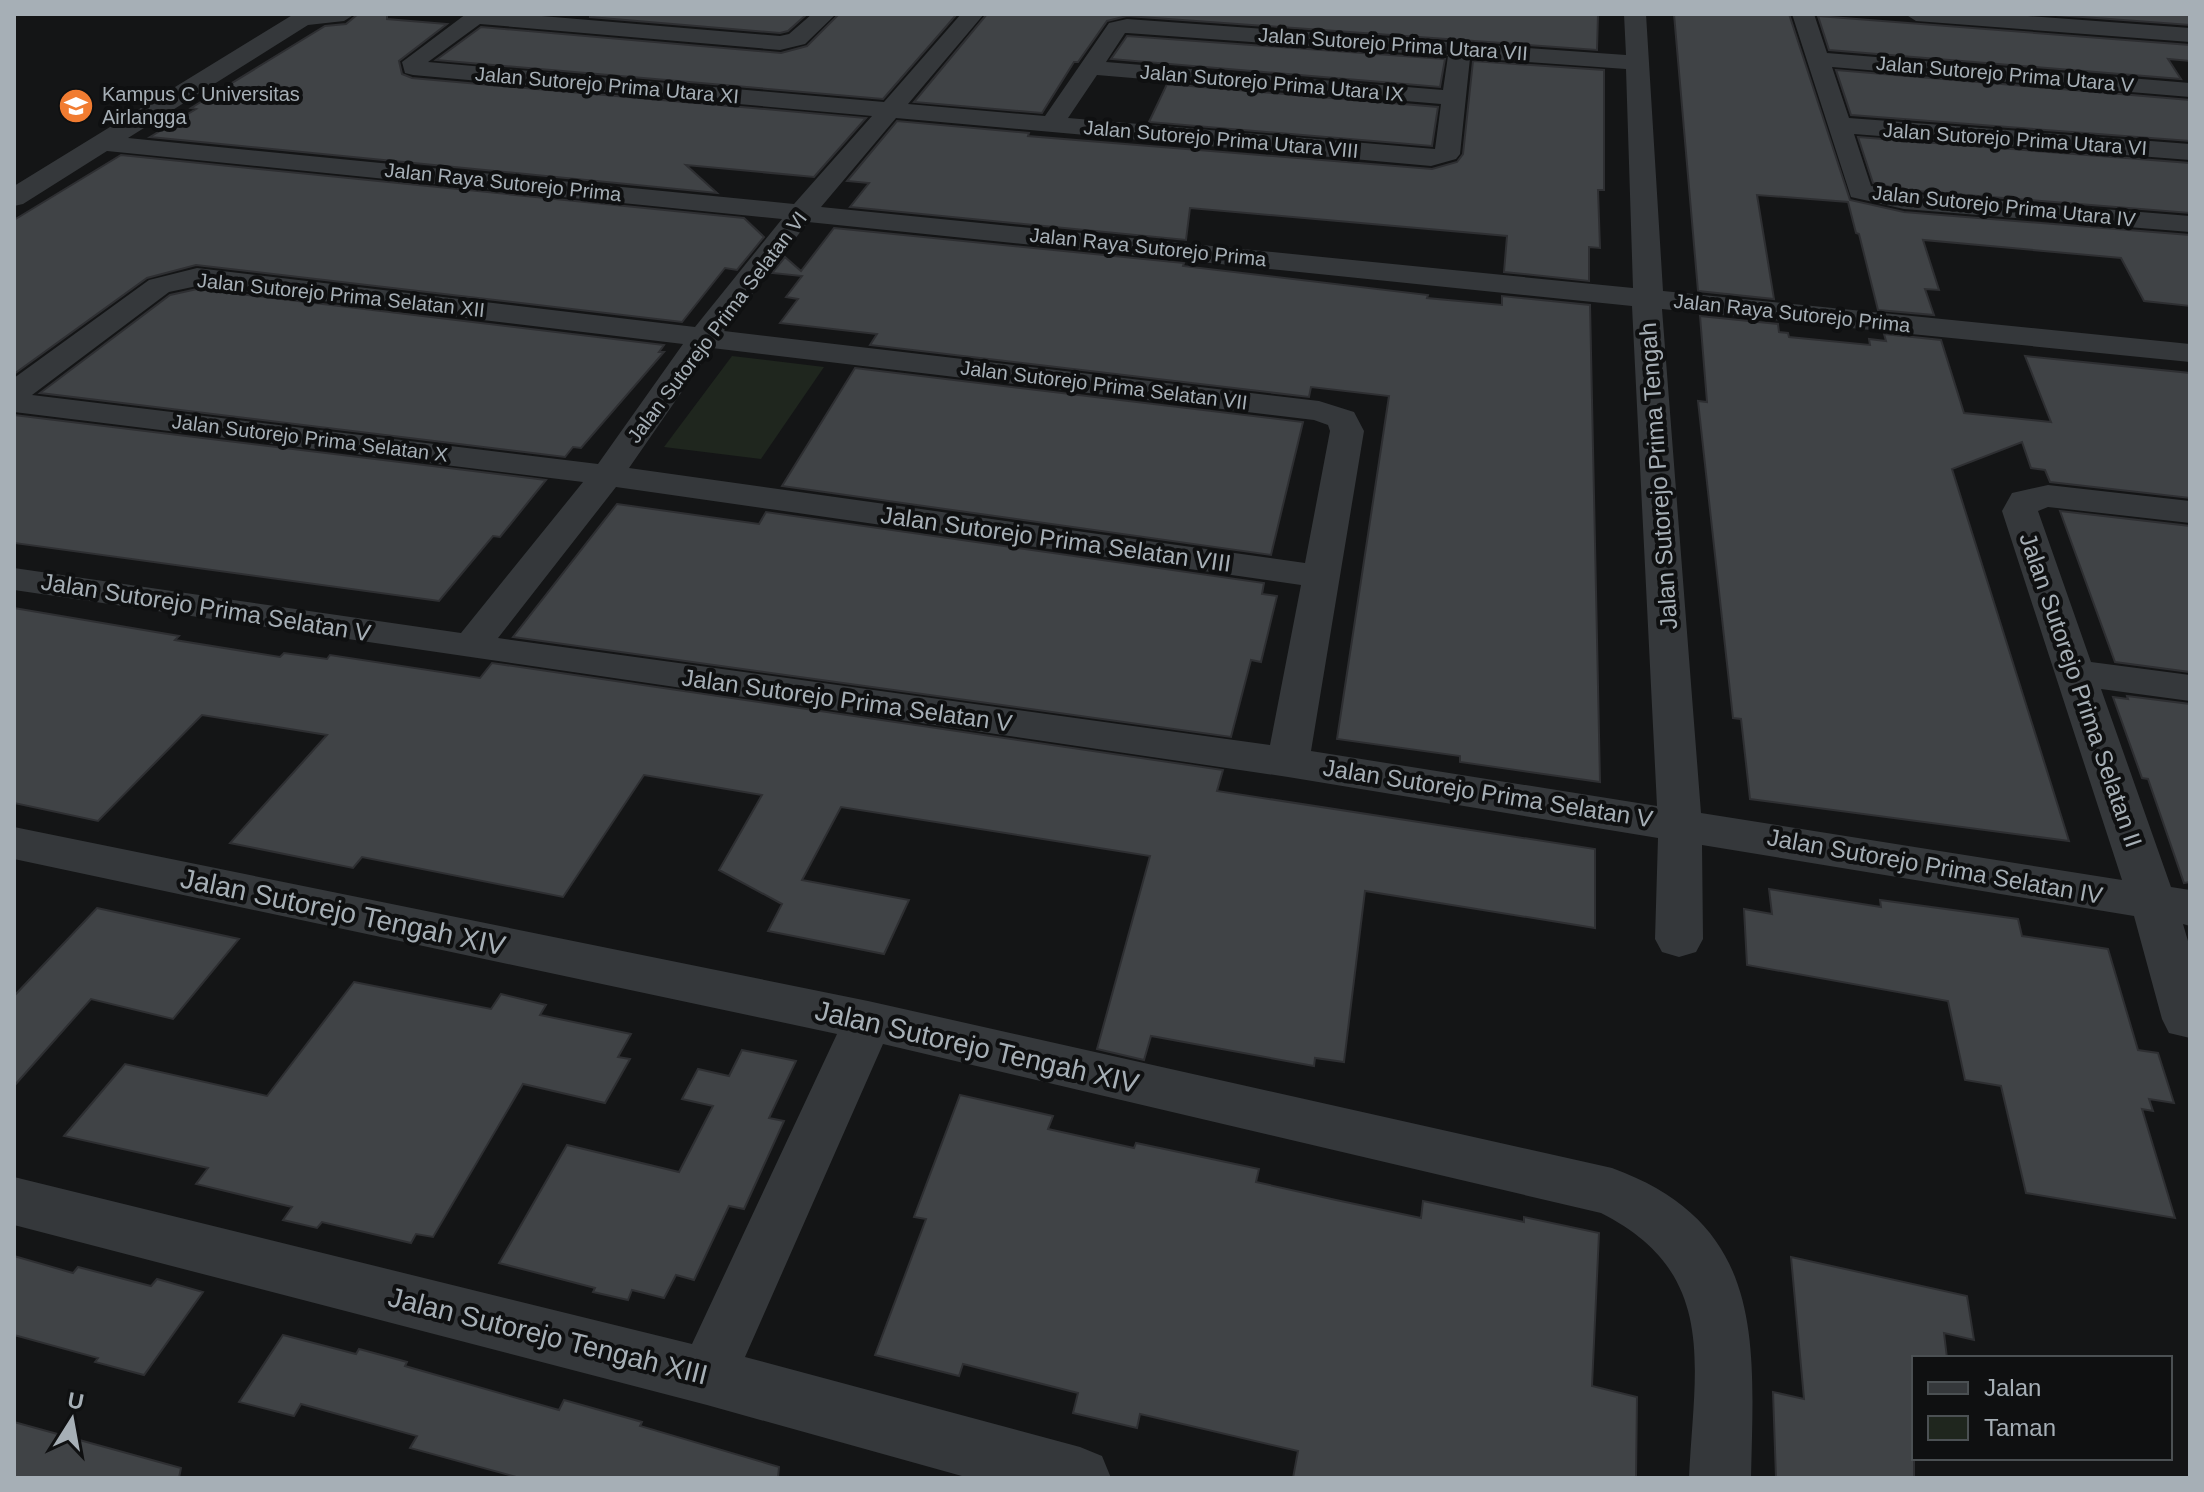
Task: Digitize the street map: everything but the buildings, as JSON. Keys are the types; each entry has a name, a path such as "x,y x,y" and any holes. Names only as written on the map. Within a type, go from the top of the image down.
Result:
{"street":[{"path":"14,198 302,19 344,14"},
{"path":"478,16 780,43 795,40 825,14"},
{"name":"Jalan Sutorejo Prima Selatan VI","path":"471,647 607,475 703,338 811,202 973,14"},
{"name":"Jalan Sutorejo Prima Tengah","path":"1635,14 1680,823 1679,939"},
{"name":"Jalan Sutorejo Prima Utara IV","path":"1803,14 1820,59 1857,189 1869,195 2190,224"},
{"path":"1916,14 2190,35"},
{"name":"Jalan Sutorejo Prima Utara XI","path":"478,16 414,62 413,68 889,109"},
{"name":"Jalan Sutorejo Prima Utara VII","path":"1053,123 1117,28 1131,25 1639,63"},
{"name":"Jalan Sutorejo Prima Utara VIII","path":"889,109 1431,158 1447,154 1460,49"},
{"name":"Jalan Sutorejo Prima Utara V","path":"1820,59 2190,90"},
{"name":"Jalan Sutorejo Prima Utara IX","path":"1092,68 1452,98"},
{"name":"Jalan Sutorejo Prima Utara VI","path":"1840,125 2190,152"},
{"name":"Jalan Raya Sutorejo Prima","path":"131,127 811,202 1648,286 2190,328"},
{"name":"Jalan Raya Sutorejo Prima","path":"105,143 811,202"},
{"name":"Jalan Sutorejo Prima Selatan XII","path":"14,393 152,290 168,282 191,277 703,338"},
{"name":"Jalan Raya Sutorejo Prima","path":"1648,286 2190,353"},
{"name":"Jalan Sutorejo Prima Selatan VII","path":"703,338 1303,409 1336,416 1346,424 1347,431 1321,577"},
{"name":"Jalan Sutorejo Prima Selatan X","path":"14,402 607,475"},
{"name":"Jalan Sutorejo Prima Selatan VIII","path":"607,475 1321,577"},
{"name":"Jalan Sutorejo Prima Selatan II","path":"2187,1019 2172,905 2077,673 2020,511 2021,504 2029,499 2048,496 2190,512"},
{"path":"1288,762 1321,577"},
{"name":"Jalan Sutorejo Prima Selatan V","path":"14,579 1288,762 1680,823"},
{"path":"2077,673 2190,688"},
{"name":"Jalan Sutorejo Prima Selatan IV","path":"1680,823 2172,905"},
{"name":"Jalan Sutorejo Tengah XIV","path":"14,843 868,1021 1612,1192 1649,1212 1687,1249 1705,1276 1715,1300 1722,1354 1720,1478"},
{"path":"707,1376 868,1021"},
{"name":"Jalan Sutorejo Tengah XIII","path":"14,1201 707,1376 1080,1478"}],"green space":[{"path":"732,356 824,367 761,459 664,447"}],"place":[{"name":"Kampus C Universitas Airlangga","path":"76,106"}]}
